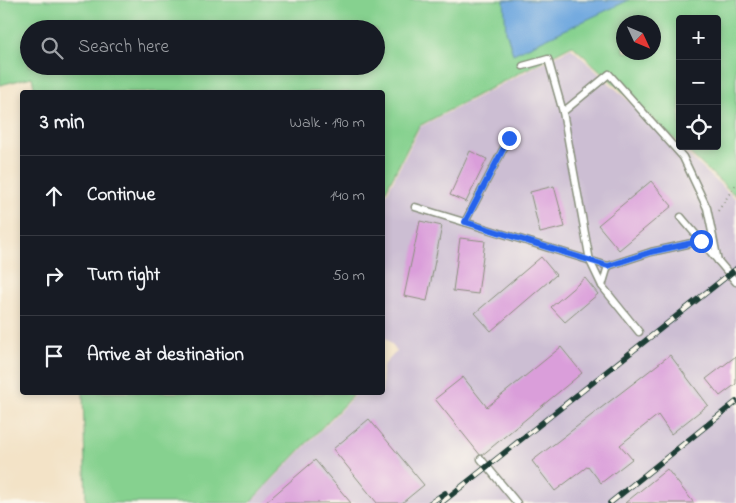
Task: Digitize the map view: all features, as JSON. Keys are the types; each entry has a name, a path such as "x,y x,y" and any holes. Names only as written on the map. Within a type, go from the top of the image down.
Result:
{"lane":[{"path":"523,66 548,59 563,112 590,261 602,286 640,332"},
{"path":"563,112 609,74 683,157 707,208 718,261"},
{"path":"465,222 509,138"},
{"path":"414,207 608,266 651,252 701,241"},
{"path":"681,217 736,282"},
{"path":"602,286 608,266"},
{"path":"481,459 517,503"}],"path":[{"path":"710,221 722,207 736,184"}],"shaded area":[{"path":"571,48 676,144 676,150 682,150 736,199 736,503 250,503 355,395 385,395 385,364 397,351 385,337 385,197 420,127"}],"green space":[{"path":"0,0 736,0 736,196 686,150 721,150 721,15 676,15 676,140 572,45 419,126 385,192 385,90 35,90 32,77 0,85"},
{"path":"83,395 353,395 249,503 86,503"}],"water":[{"path":"504,0 629,0 513,54 506,31"}],"building":[{"path":"470,151 487,159 466,202 450,195"},
{"path":"651,181 672,206 619,250 598,225"},
{"path":"554,186 565,227 540,233 530,192"},
{"path":"420,221 442,226 427,301 404,296"},
{"path":"460,238 485,241 478,294 453,291"},
{"path":"541,257 556,275 491,331 475,313"},
{"path":"585,278 598,294 565,322 551,307"},
{"path":"561,347 582,373 481,456 435,399 463,377 487,407"},
{"path":"670,355 708,405 671,434 658,415 620,445 632,459 601,483 588,466 555,491 532,461"},
{"path":"736,356 736,384 720,396 706,379"},
{"path":"369,419 424,485 402,503 377,503 333,449"},
{"path":"315,460 351,503 265,503"},
{"path":"667,469 694,503 625,503"}],"railway":[{"path":"441,503 736,269"},
{"path":"610,503 736,402"},
{"path":"430,503 445,493"}],"route":[{"path":"509,138 465,222 608,266 651,252 701,241"}]}
